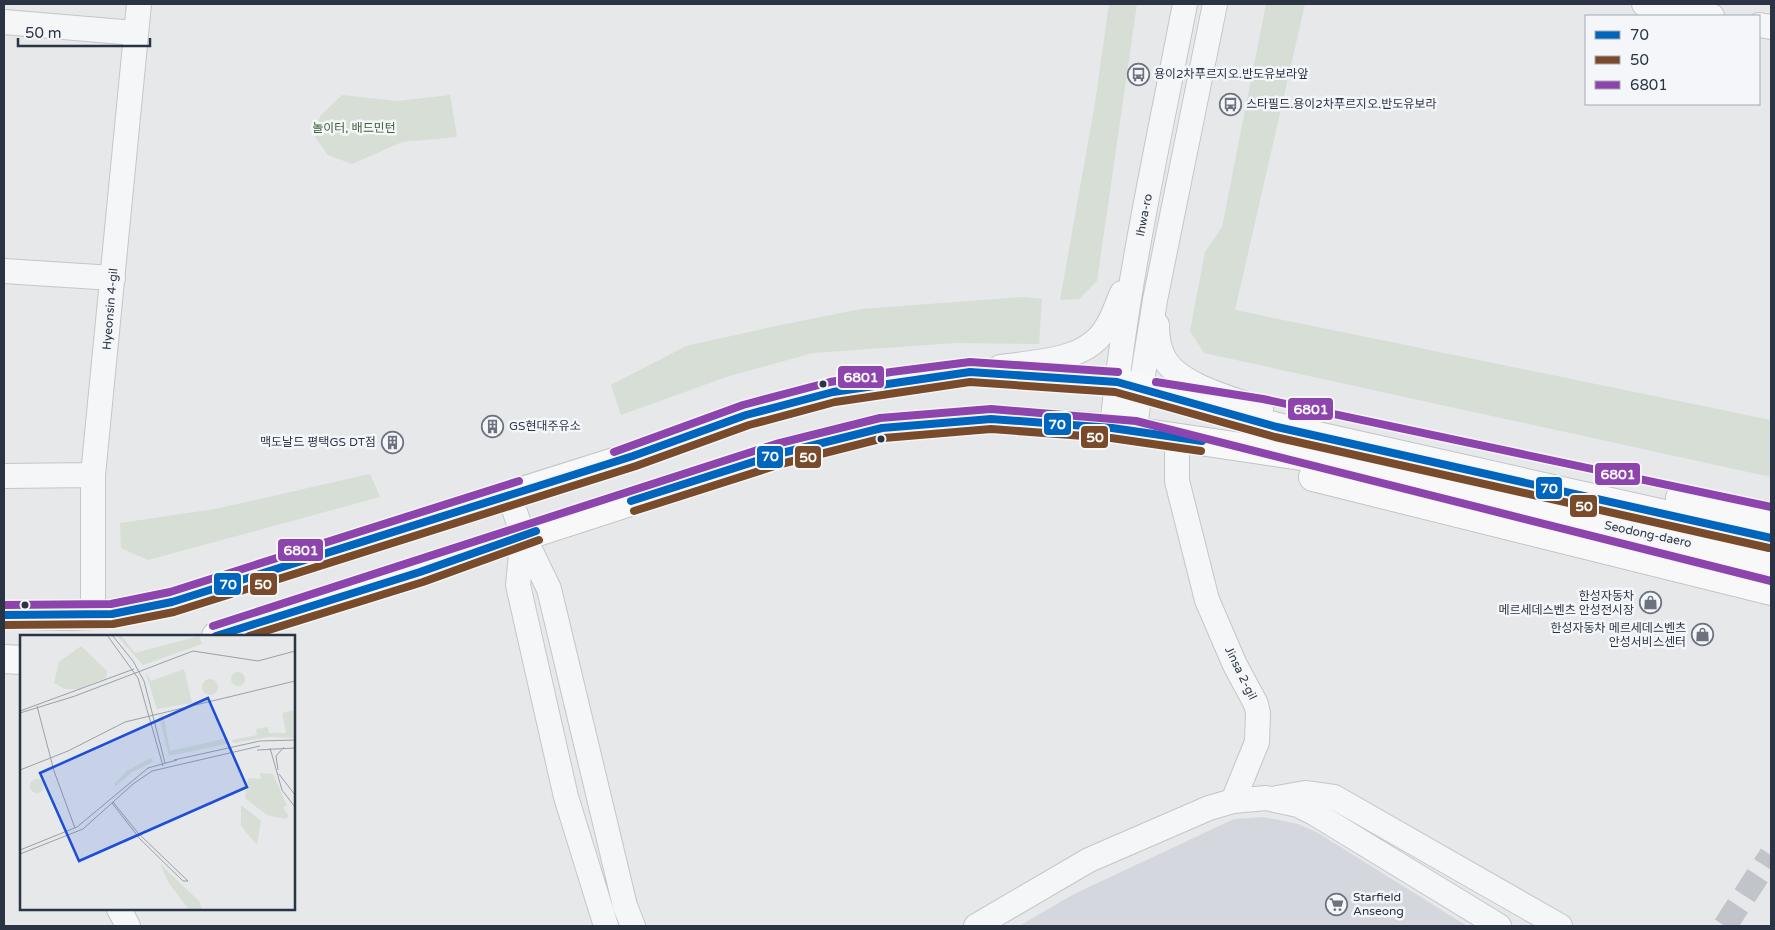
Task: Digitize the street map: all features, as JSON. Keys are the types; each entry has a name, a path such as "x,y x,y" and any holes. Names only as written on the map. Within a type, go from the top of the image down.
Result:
{"main road":[{"name":"Seodong-daero","path":"4,615 112,614 172,602 633,456 746,415 833,392 970,372 1137,388 1277,427 1771,538"},
{"path":"1137,388 1261,409 1771,517"},
{"name":"Seodong-daero","path":"219,635 420,572 523,536 778,454 882,428 991,419 1123,430 1315,458 1771,562"},
{"path":"1123,430 1771,591"},
{"path":"4,659 20,660"}],"street":[{"name":"Hyeonsin 4-gil","path":"93,614 93,475 139,4"},
{"name":"Ihwa-ro","path":"1137,388 1136,261 1185,4"},
{"path":"1123,430 1137,388 1214,4"},
{"path":"1644,4 1706,15"},
{"path":"4,22 135,33"},
{"path":"970,372 1043,361 1085,349 1098,339 1106,328 1136,261"},
{"path":"4,271 113,278"},
{"path":"1155,300 1158,340 1163,358 1176,373 1199,386 1261,409"},
{"name":"Jinsa 2-gil","path":"1177,442 1177,481 1207,600 1235,664 1256,704 1258,713 1257,742 1233,801"},
{"path":"4,476 93,475"},
{"path":"509,495 523,536 549,589 625,906 633,926"},
{"path":"523,536 518,585 566,798 606,926"},
{"path":"976,926 1089,860 1209,808 1233,801 1273,799 1305,793 1334,797 1560,926"},
{"path":"1273,799 1298,805 1331,823 1499,926"},
{"path":"120,910 128,926"}],"shaded area":[{"path":"1264,817 1298,824 1318,833 1467,926 1019,926 1074,894 1234,819"}],"green space":[{"path":"1109,4 1137,4 1097,281 1079,299 1060,300 1095,103"},
{"path":"1266,4 1305,4 1235,310 1771,420 1771,477 1204,353 1190,331 1205,252 1222,227"},
{"name":"놀이터, 배드민턴","path":"342,95 398,101 450,95 457,137 402,142 352,164 328,155 315,137 320,116"},
{"path":"1023,297 1042,299 1039,344 955,343 813,353 729,376 621,415 611,385 686,346 776,326 861,309"},
{"path":"370,474 380,497 148,560 121,548 120,523 215,509"}],"tunnel":[{"path":"1725,926 1771,855"}],"transit line":[{"name":"6801","path":"614,452 743,405 830,382 891,372 970,362 1118,372"},
{"name":"70","path":"4,615 112,614 172,602 633,456 746,415 833,392 970,372 1117,382 1277,427 1771,538"},
{"name":"50","path":"4,625 113,624 174,612 636,466 749,425 835,402 970,382 1115,392 1275,437 1769,548"},
{"name":"6801","path":"1156,382 1263,399 1771,507"},
{"name":"6801","path":"213,626 776,444 880,418 991,409 1136,421 1771,581"},
{"name":"70","path":"631,501 778,454 882,428 991,419 1112,428 1202,441"},
{"name":"50","path":"634,511 781,464 884,438 991,429 1111,438 1201,451"},
{"name":"6801","path":"4,605 111,604 170,592 519,481"},
{"name":"70","path":"219,635 420,572 536,531"},
{"name":"50","path":"252,635 423,582 539,540"}],"place":[{"name":"용이2차푸르지오.반도유보라앞","path":"1138,74"},
{"name":"스타필드.용이2차푸르지오.반도유보라","path":"1230,104"},
{"name":"GS현대주유소","path":"493,426"},
{"name":"맥도날드 평택GS DT점","path":"392,442"},
{"name":"한성자동차 메르세데스벤츠 안성전시장","path":"1650,603"},
{"name":"한성자동차 메르세데스벤츠 안성서비스센터","path":"1702,635"},
{"name":"Starfield Anseong","path":"1337,904"}]}
